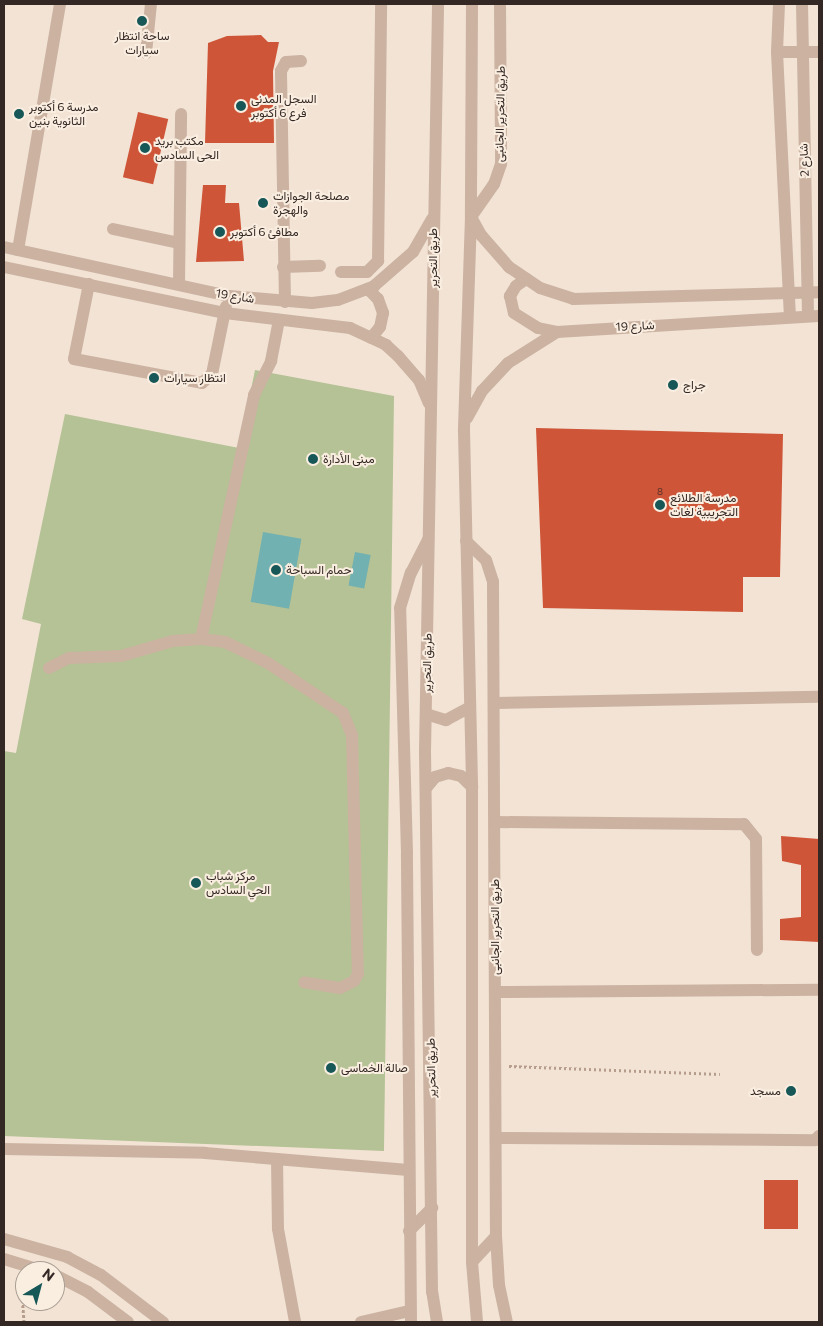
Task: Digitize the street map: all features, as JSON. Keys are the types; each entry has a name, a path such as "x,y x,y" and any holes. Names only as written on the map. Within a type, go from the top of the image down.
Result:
{"street":[{"path":"18,250 60,4"},
{"path":"146,53 151,4"},
{"path":"341,272 367,272 378,261 381,4"},
{"name":"طريق التحرير","path":"437,1322 432,1292 426,714 438,4"},
{"path":"472,4 471,217 464,425 472,787 472,1262 477,1322"},
{"name":"طريق التحرير الجانبى","path":"471,217 494,184 501,164 500,4"},
{"name":"شارع 2","path":"779,4 777,52 790,316"},
{"name":"شارع 2","path":"802,4 800,52 814,316"},
{"path":"777,52 819,52"},
{"path":"285,302 281,71 286,62 301,61"},
{"path":"179,284 181,114"},
{"name":"شارع 19","path":"4,247 228,296 312,303 338,300 368,289 399,268 413,252 434,215"},
{"path":"471,217 494,251 526,280 555,295 573,299 813,291"},
{"path":"113,229 179,244"},
{"name":"شارع 19","path":"4,266 225,313 350,328 386,345 409,367 432,410"},
{"path":"283,266 320,266"},
{"path":"526,280 516,286 510,296 514,313 538,328 557,332"},
{"path":"89,284 72,354 76,360 202,383 212,374 228,296"},
{"path":"368,289 378,299 383,313 380,327 371,338"},
{"name":"شارع 19","path":"464,425 471,407 494,376 523,351 557,332 814,316"},
{"path":"201,639 254,395 272,361 279,320"},
{"path":"361,1322 410,1317 407,853 400,608 411,573 429,537"},
{"name":"طريق التحرير الجانبى","path":"466,541 480,552 491,571 495,822 496,1236 498,1285 506,1322"},
{"path":"49,668 69,658 122,656 174,641 201,639 248,650 334,706 349,723 358,974 354,981 340,988 304,982"},
{"path":"494,703 819,697"},
{"path":"426,714 446,720 470,707"},
{"path":"427,787 435,777 448,773 461,776 472,787"},
{"path":"495,822 744,824 756,839 757,950"},
{"path":"495,992 819,990"},
{"path":"496,1138 816,1140 819,1136"},
{"path":"4,1149 169,1151 408,1170"},
{"path":"277,1159 278,1228 295,1322"},
{"path":"409,1231 432,1208"},
{"path":"472,1262 496,1236"},
{"path":"4,1239 66,1257 102,1275 163,1322"},
{"path":"65,1280 88,1292 128,1322"}],"path":[{"path":"496,1065 720,1074"}],"green space":[{"name":"مركز شباب الحي السادس","path":"255,370 394,396 384,1151 4,1136 4,751 16,753 41,624 22,619 65,414 239,448"}],"water":[{"name":"حمام السباحة","path":"263,532 301,539 289,609 251,602"},
{"path":"355,552 371,555 364,588 349,585"}],"building":[{"name":"السجل المدنى فرع 6 أكتوبر","path":"261,35 268,42 279,42 273,71 274,143 205,143 208,43 227,36"},
{"name":"مكتب بريد الحى السادس","path":"138,112 168,119 153,184 123,177"},
{"name":"مطافئ 6 أكتوبر","path":"203,185 226,185 225,203 239,203 244,261 196,262"},
{"name":"مدرسة الطلائع التجريبية لغات","path":"536,428 783,434 780,577 743,577 743,612 543,608"},
{"path":"781,836 819,839 819,942 780,940 780,919 801,917 801,865 782,861"},
{"path":"764,1180 798,1180 798,1229 764,1229"}],"place":[{"name":"ساحة انتظار سيارات","path":"142,21"},
{"name":"السجل المدنى فرع 6 أكتوبر","path":"241,106"},
{"name":"مدرسة 6 أكتوبر الثانوية بنين","path":"19,114"},
{"name":"مكتب بريد الحى السادس","path":"145,148"},
{"name":"مصلحة الجوازات والهجرة","path":"263,203"},
{"name":"مطافئ 6 أكتوبر","path":"220,232"},
{"name":"انتظار سيارات","path":"154,378"},
{"name":"جراج","path":"673,385"},
{"name":"مبنى الأدارة","path":"313,459"},
{"name":"مدرسة الطلائع التجريبية لغات","path":"660,505"},
{"name":"حمام السباحة","path":"276,570"},
{"name":"مركز شباب الحي السادس","path":"196,883"},
{"name":"صالة الخماسى","path":"331,1068"},
{"name":"مسجد","path":"791,1091"}]}
